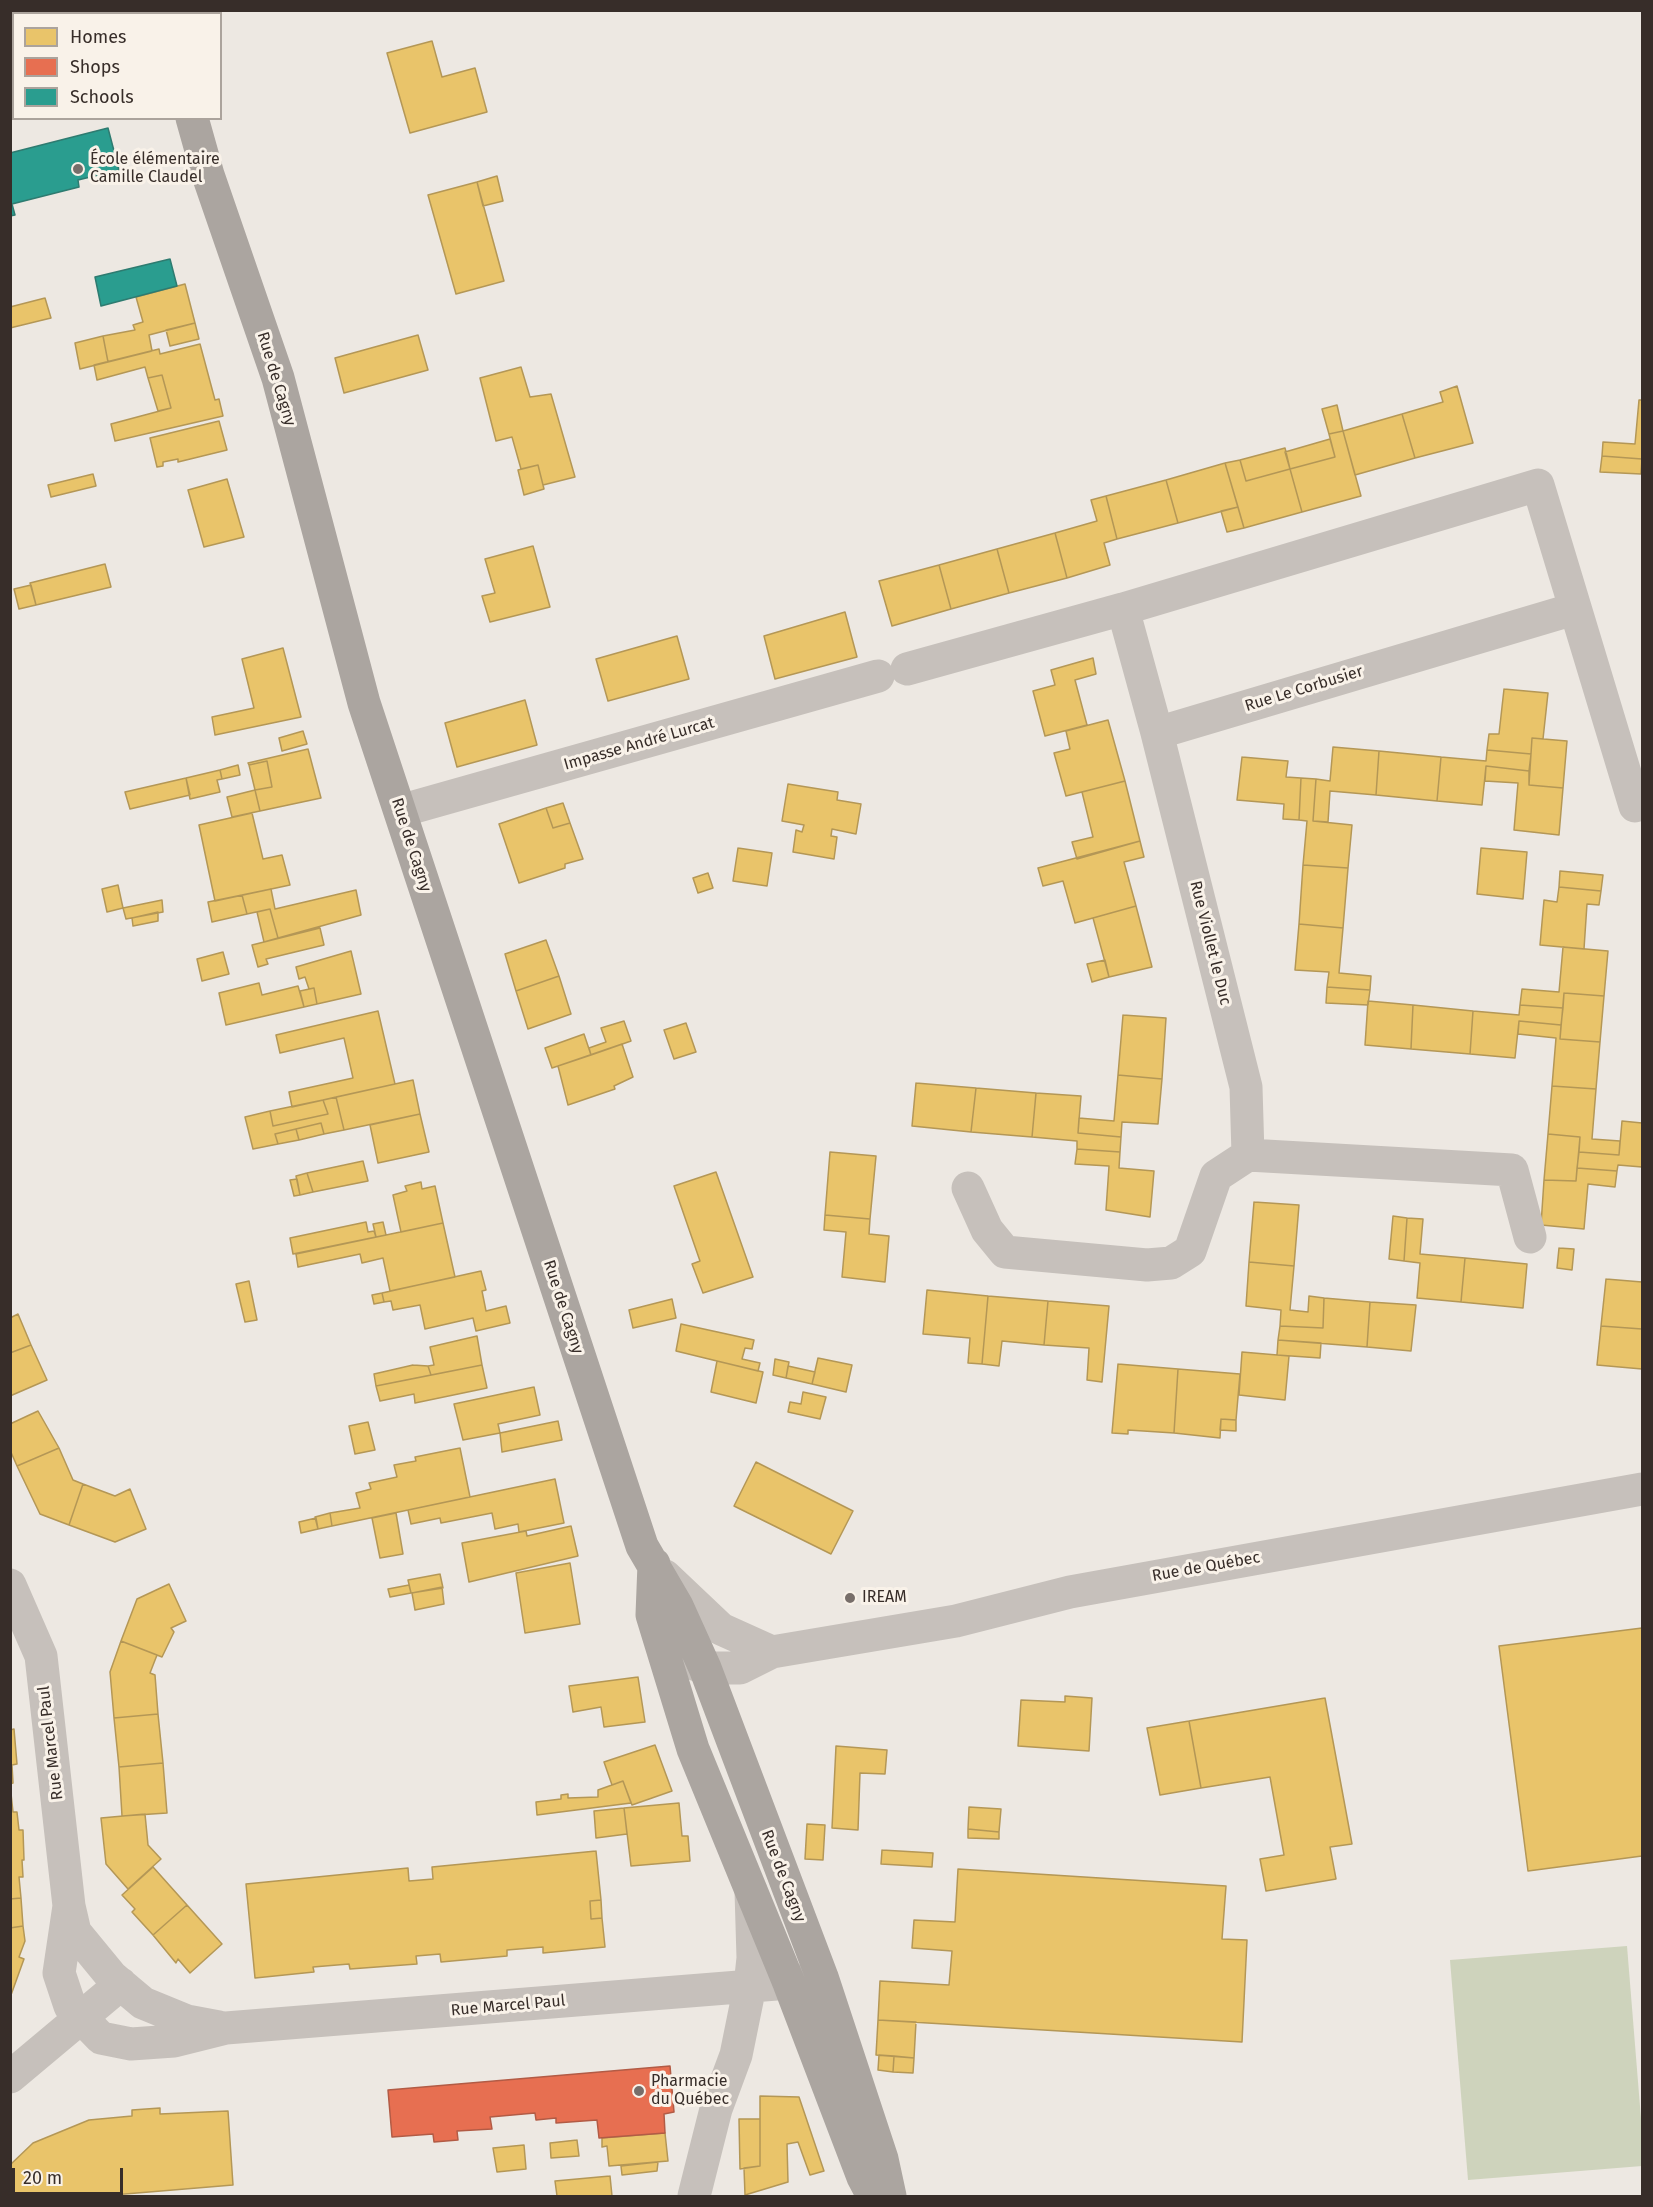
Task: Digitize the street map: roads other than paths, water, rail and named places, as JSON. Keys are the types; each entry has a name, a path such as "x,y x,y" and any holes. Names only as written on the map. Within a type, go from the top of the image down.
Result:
{"main road":[{"name":"Rue de Cagny","path":"193,120 208,176 278,378 364,703 642,1546 677,1605 718,1702 822,1977 882,2159 890,2196"},
{"name":"Rue de Cagny","path":"654,1564 652,1615 658,1641 693,1749 789,1983 862,2177 873,2196"}],"street":[{"path":"1157,733 1123,609 1538,485 1574,609 1640,814"},
{"name":"Impasse André Lurcat","path":"399,811 1123,609"},
{"name":"Rue Le Corbusier","path":"1157,733 1574,609"},
{"name":"Rue Viollet le Duc","path":"1157,733 1246,1087 1248,1155"},
{"path":"968,1188 987,1230 1005,1252 1147,1265 1171,1263 1190,1251 1216,1176 1248,1155 1512,1170 1530,1237"},
{"name":"Rue de Québec","path":"740,1668 772,1652 956,1621 1070,1592 1642,1489"},
{"path":"654,1564 721,1629 772,1652"},
{"name":"Rue Marcel Paul","path":"10,1585 41,1656 69,1906 75,1932 112,1977 143,2003 187,2021 226,2028"},
{"path":"658,1641 682,1659 705,1668 740,1668"},
{"path":"693,1749 718,1702 740,1668"},
{"path":"694,2196 716,2109 736,2055 750,1986 753,1959 751,1890"},
{"name":"Rue Marcel Paul","path":"69,1906 59,1973 70,2007 101,2038 131,2044 174,2041 226,2028 789,1983 822,1977"},
{"path":"10,2077 81,2020 121,1984"}],"place":[{"name":"École élémentaire Camille Claudel","path":"78,169"},
{"name":"IREAM","path":"850,1598"},
{"name":"Pharmacie du Québec","path":"639,2091"}]}
